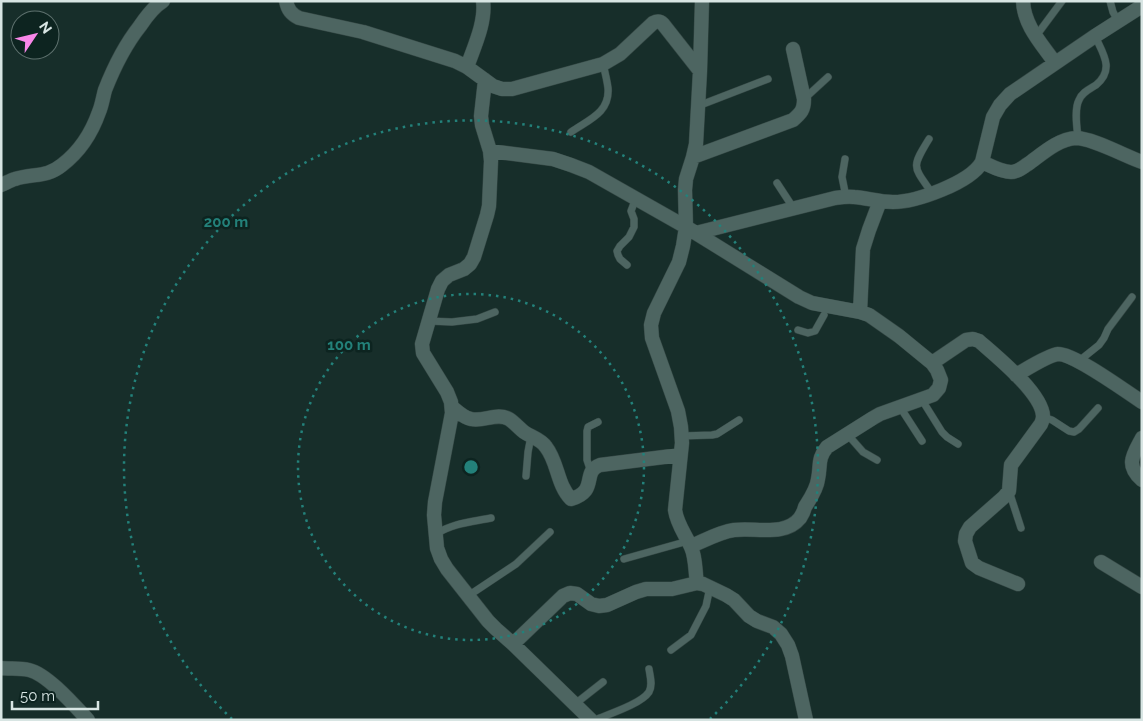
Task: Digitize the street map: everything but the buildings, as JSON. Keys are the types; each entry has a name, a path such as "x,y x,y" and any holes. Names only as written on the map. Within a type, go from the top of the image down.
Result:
{"street":[{"path":"1,185 16,178 52,172 64,164 78,150 88,136 99,113 105,90 130,39 147,16 158,4 164,1"},
{"path":"286,1 292,15 299,18 363,32 455,61 467,67 493,86 502,89 512,89 603,64 620,54 657,21 663,24 700,71"},
{"path":"467,67 481,24 484,8 483,1"},
{"path":"702,1 696,144 686,179 685,190 691,230 679,262 654,313 651,325 652,338 678,411 681,436 674,510 676,519 694,555 703,585"},
{"path":"1023,1 1026,19 1055,63"},
{"path":"691,230 835,198 855,197 902,202 948,188 970,176 982,162 993,117 1000,105 1010,94 1142,6"},
{"path":"693,157 793,120 801,114 804,107 804,99 793,49"},
{"path":"485,80 481,116 491,161 487,215 470,264 442,281 422,344 423,353 447,392 452,407 435,502 434,515 437,548 441,559 488,620 591,720"},
{"path":"982,162 1004,171 1012,172 1020,170 1066,139 1078,138 1142,162"},
{"path":"490,151 553,159 589,172 691,230 799,298 826,310 860,312 869,315 899,336 932,363 937,370 941,380 939,388 933,395 873,418 827,447 822,453 820,460 817,485 800,518 791,525 780,529 734,530 689,543"},
{"path":"860,312 864,249 880,201"},
{"path":"932,363 966,340 973,339 979,341 1027,387 1041,409 1043,417 1041,424 1011,466 1009,491 970,527 965,541 972,563 979,568 1018,584"},
{"path":"1016,375 1050,356 1058,354 1079,361 1142,402"},
{"path":"452,407 465,417 471,419 504,417 540,441 550,454 564,489 571,499 588,488 591,472 594,468 680,455"},
{"path":"1142,438 1132,456 1131,465 1135,474 1142,480"},
{"path":"1101,562 1142,587"},
{"path":"513,644 563,596 570,593 577,594 591,604 599,606 607,605 646,589 672,589 703,585 726,595 757,621 773,627 782,634 792,656 806,720"},
{"path":"1,668 28,669 38,673 63,693 88,720"}],"lane":[{"path":"1036,36 1062,1"},
{"path":"1110,1 1118,21"},
{"path":"1078,138 1079,98 1101,79 1107,68 1106,59 1095,36"},
{"path":"571,132 605,107 608,90 603,64"},
{"path":"804,99 828,77"},
{"path":"698,106 768,79"},
{"path":"929,139 918,157 916,168 932,193"},
{"path":"845,159 842,177 846,197"},
{"path":"777,183 794,208"},
{"path":"627,265 620,259 618,251 634,227 631,211 636,198"},
{"path":"1079,361 1099,345 1108,329 1132,297"},
{"path":"798,330 808,333 815,331 826,310"},
{"path":"428,321 452,322 477,319 496,312"},
{"path":"922,400 942,432 958,444"},
{"path":"900,407 922,441"},
{"path":"1043,417 1074,432 1098,408"},
{"path":"681,436 712,436 739,420"},
{"path":"591,472 587,460 587,431 588,428 598,422"},
{"path":"848,435 863,452 877,460"},
{"path":"526,476 531,436"},
{"path":"1009,491 1021,528"},
{"path":"436,534 445,528 458,524 490,518"},
{"path":"468,596 516,564 550,532"},
{"path":"624,559 689,543"},
{"path":"671,650 691,635 706,606 703,585"},
{"path":"595,720 632,704 650,692 652,682 649,669"},
{"path":"575,704 603,682"}]}
